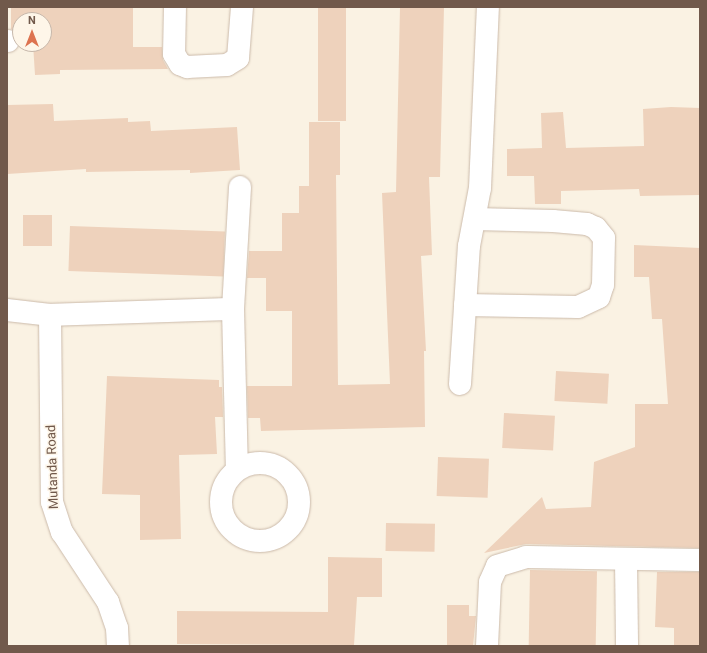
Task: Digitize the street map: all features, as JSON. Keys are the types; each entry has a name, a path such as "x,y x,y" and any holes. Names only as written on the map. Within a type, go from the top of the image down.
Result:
{"street":[{"path":"175,7 174,54 180,64 187,67 227,65 238,58 242,7"},
{"path":"460,384 469,246 480,188 488,7"},
{"path":"237,469 233,310 240,187"},
{"path":"465,305 578,307 599,297 603,285 604,238 596,228 587,224 553,221 475,219"},
{"path":"7,310 50,315 233,310"},
{"name":"Mutanda Road","path":"50,315 52,502 62,532 108,602 117,628 118,646"},
{"path":"487,646 490,582 498,566 526,557 626,560 700,560"},
{"path":"626,560 627,646"}],"building":[{"path":"11,7 133,7 133,47 162,47 163,60 168,69 60,70 60,74 35,75 34,52 52,52 52,12 12,12 12,30"},
{"path":"318,7 346,7 346,121 318,121"},
{"path":"400,7 444,7 440,177 429,177 432,255 421,256 426,351 424,351 425,427 261,431 260,418 248,418 247,386 292,386 292,311 266,311 266,278 247,278 249,251 282,251 282,213 299,213 299,186 309,186 309,122 340,122 340,175 336,175 338,385 390,384 382,193 396,192"},
{"path":"53,104 54,121 128,118 128,122 150,121 151,131 237,127 240,170 190,173 190,170 86,172 86,169 7,174 7,105"},
{"path":"671,107 700,108 700,195 640,196 639,189 561,191 561,204 535,204 534,176 507,176 507,149 542,148 541,113 563,112 566,148 644,146 643,109"},
{"path":"23,215 52,215 52,246 23,246"},
{"path":"70,226 225,231 223,276 68,271"},
{"path":"634,245 700,248 700,548 526,544 484,553 542,497 546,509 591,507 594,462 635,447 635,404 668,404 662,319 652,319 649,277 634,277"},
{"path":"556,371 609,374 607,404 554,401"},
{"path":"107,376 219,380 219,387 222,387 223,417 215,417 217,454 179,455 181,539 140,540 140,495 102,494"},
{"path":"504,413 555,416 553,451 502,448"},
{"path":"438,457 489,459 488,498 437,496"},
{"path":"386,523 435,524 435,552 386,551"},
{"path":"328,557 382,558 382,597 357,597 354,645 177,644 177,611 328,612"},
{"path":"530,570 597,571 596,646 529,646"},
{"path":"657,572 700,572 700,646 674,646 674,628 655,627"},
{"path":"447,605 469,605 469,616 476,616 473,646 447,646"}]}
